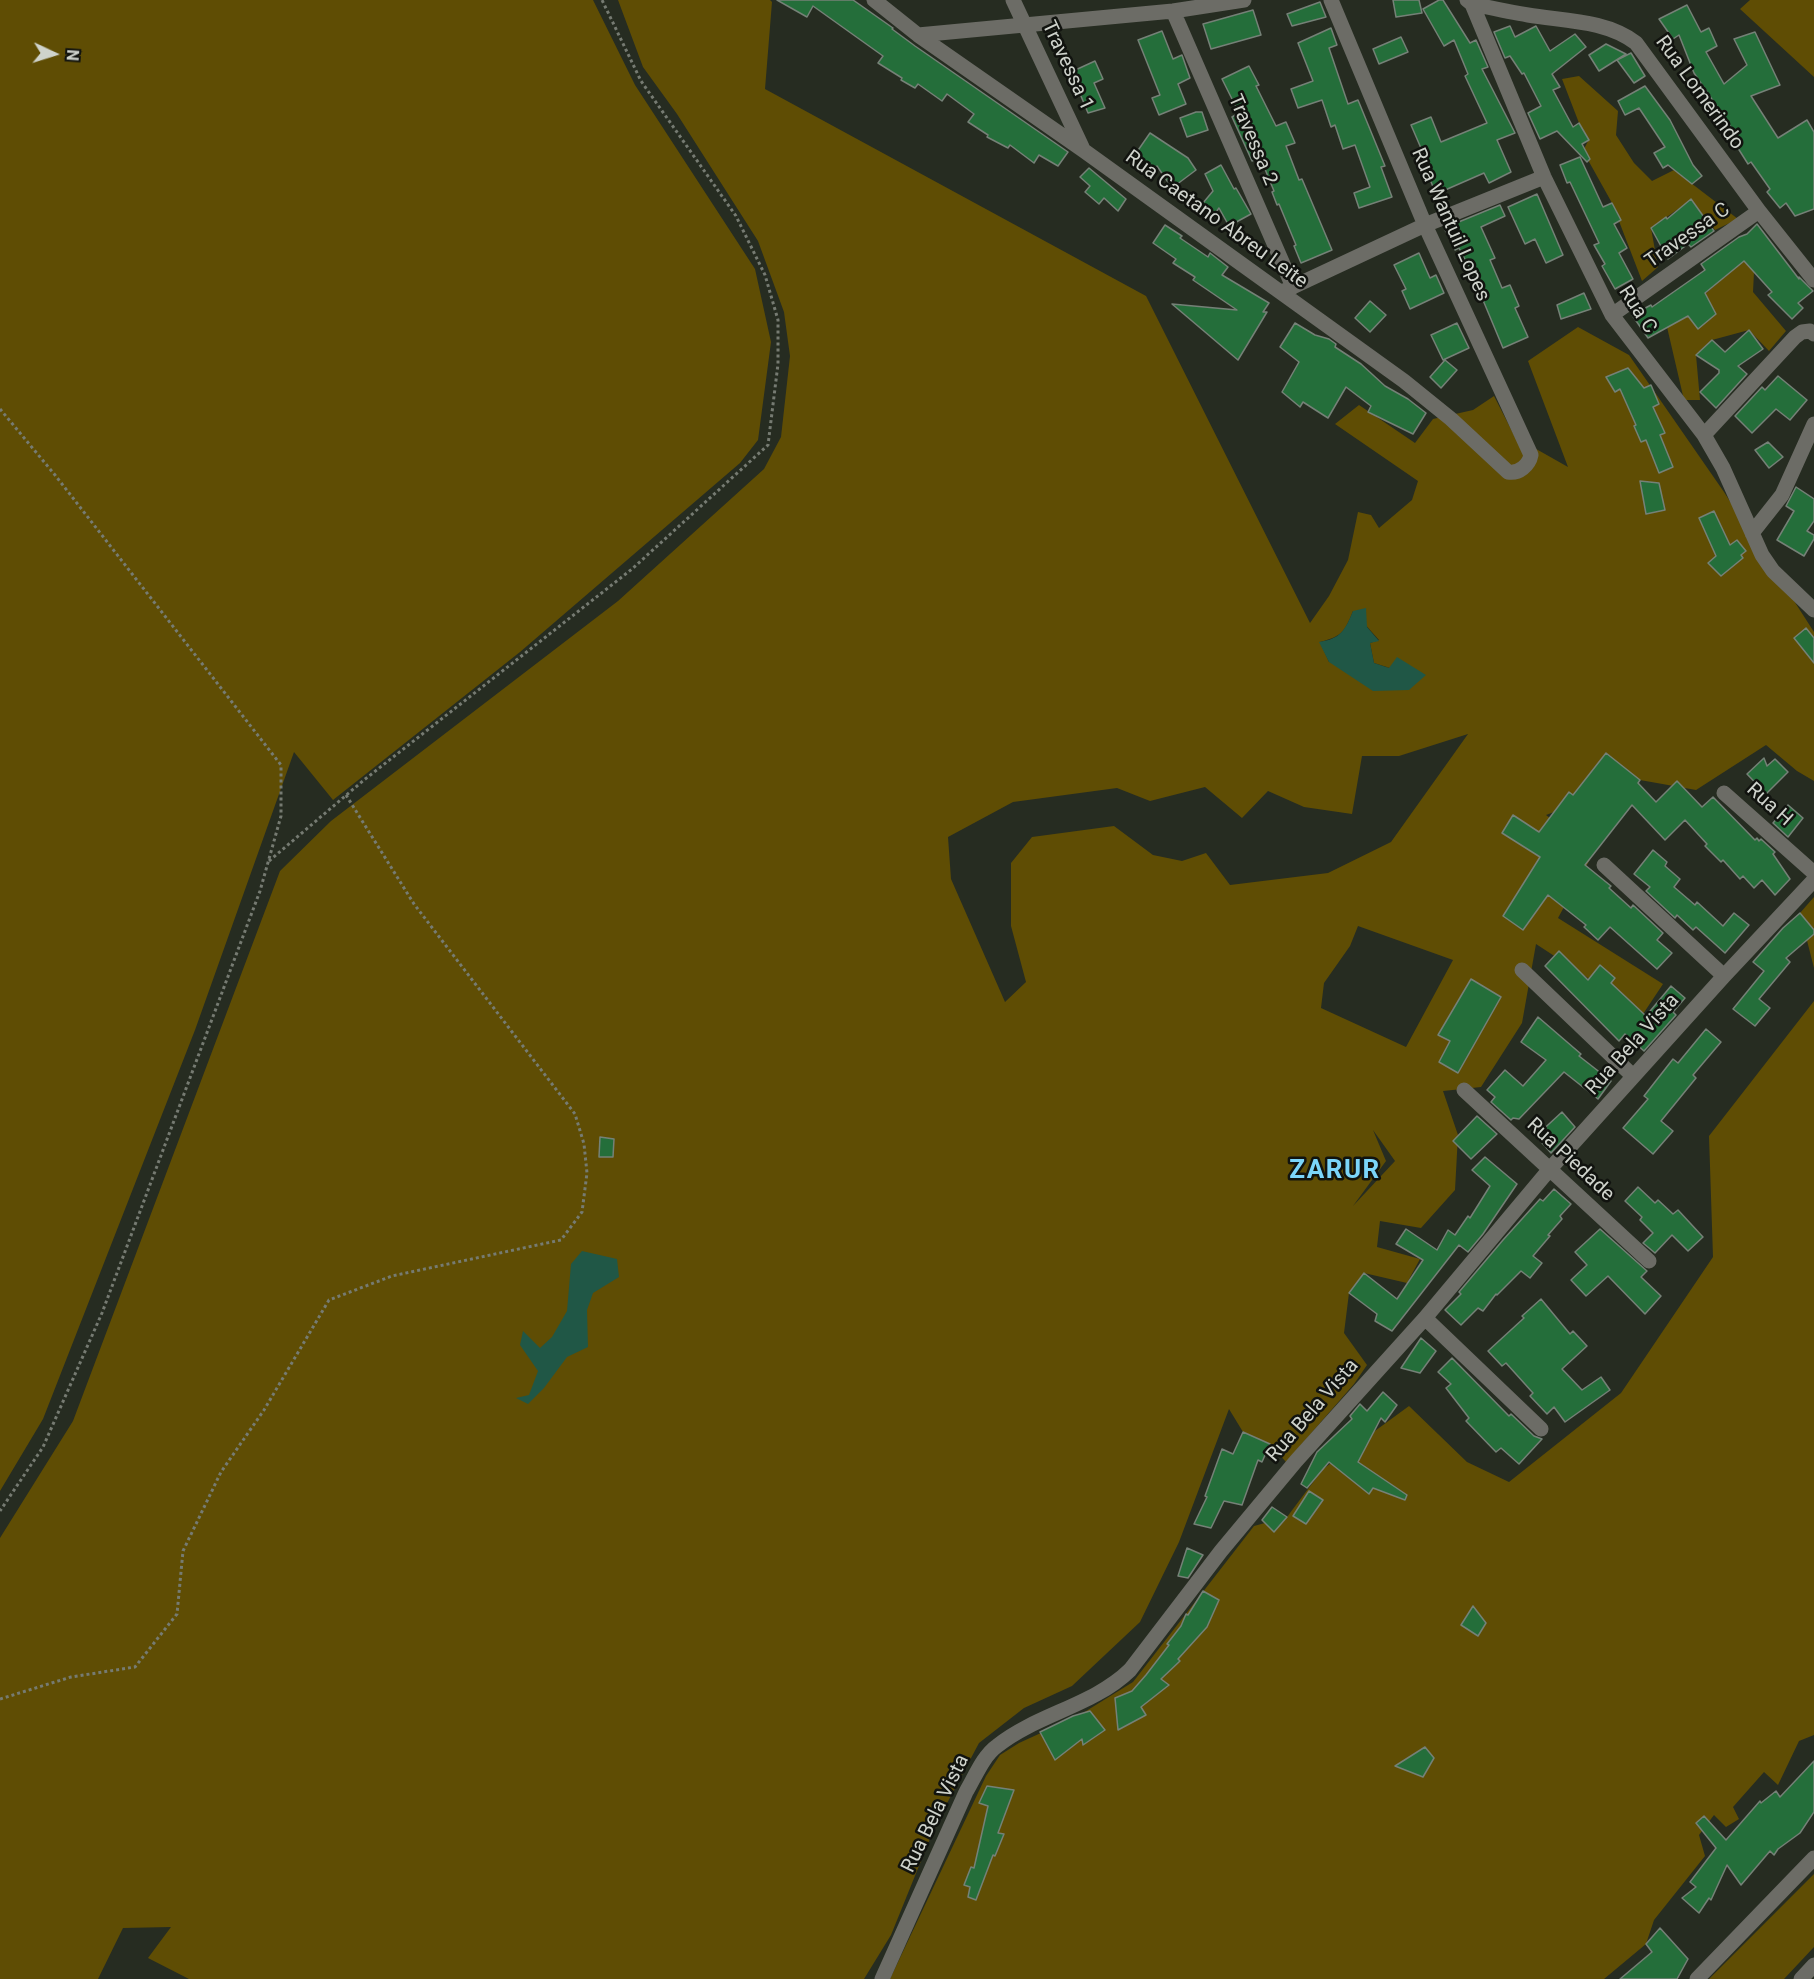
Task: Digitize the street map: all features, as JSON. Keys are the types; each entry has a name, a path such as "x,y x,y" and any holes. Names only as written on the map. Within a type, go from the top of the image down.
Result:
{"street":[{"name":"Rua Caetano Abreu Leite","path":"874,0 918,35 1287,289 1451,419 1508,472 1515,472 1527,465"},
{"name":"Travessa 1","path":"1013,0 1083,150"},
{"path":"918,35 1173,11 1244,0"},
{"name":"Rua Wantuil Lopes","path":"1331,0 1425,225 1531,454 1527,465"},
{"name":"Rua C","path":"1469,2 1544,177 1612,315 1704,435 1723,468 1762,555 1773,571 1814,610"},
{"name":"Rua Lomerindo","path":"1469,2 1521,14 1607,27 1623,33 1636,43 1758,211 1814,280"},
{"name":"Travessa 2","path":"1173,11 1287,289"},
{"path":"1287,289 1425,225 1544,177"},
{"name":"Travessa C","path":"1612,315 1758,211"},
{"path":"1704,435 1795,337 1802,332 1810,331 1814,334"},
{"path":"1752,533 1782,495 1814,424"},
{"name":"Rua H","path":"1724,793 1814,873"},
{"path":"1604,864 1724,976"},
{"name":"Rua Bela Vista","path":"882,1979 966,1792 981,1765 995,1747 1020,1731 1116,1684 1130,1670 1221,1551 1296,1461 1425,1318 1549,1170 1814,880"},
{"path":"1522,970 1633,1076"},
{"name":"Rua Piedade","path":"1464,1090 1649,1261"},
{"path":"1425,1318 1541,1429"},
{"path":"1697,1979 1814,1858"},
{"path":"1801,1979 1814,1965"}],"path":[{"path":"268,862 346,795 632,569 768,445 778,364 778,320 765,275 736,216 641,81 602,0"},
{"path":"0,409 55,475 281,765 281,816 256,902 102,1313 43,1447 0,1511"},
{"path":"0,1699 71,1677 135,1667 177,1614 183,1551 221,1472 264,1410 329,1300 392,1276 561,1240 582,1212 587,1173 584,1144 575,1114 414,903 346,795"}],"shaded area":[{"path":"0,0 593,0 635,85 755,269 771,342 758,440 740,463 520,652 333,800 294,752 195,1030 43,1419 0,1491"},
{"path":"618,0 770,0 772,2 765,89 1146,296 1310,623 1329,596 1348,560 1358,512 1371,515 1379,528 1412,500 1418,481 1335,424 1359,405 1415,443 1433,419 1473,410 1494,396 1515,437 1568,467 1528,361 1578,327 1629,355 1724,492 1814,632 1814,781 1797,771 1766,745 1696,790 1640,780 1546,815 1594,852 1558,918 1663,984 1643,1014 1536,944 1522,1023 1481,1087 1443,1091 1458,1135 1455,1190 1421,1228 1380,1221 1377,1247 1420,1259 1407,1283 1364,1273 1349,1293 1344,1333 1367,1365 1354,1384 1286,1462 1270,1444 1243,1432 1229,1409 1179,1542 1140,1622 1072,1686 1024,1708 979,1743 936,1824 891,1935 864,1979 189,1979 148,1958 171,1927 123,1928 98,1979 0,1979 0,1538 73,1421 280,871 331,821 618,601 764,469 781,437 790,356 784,312 758,241 677,114 643,67","holes":["1353,611 1379,640 1370,643 1374,663 1390,668 1329,662 1320,642 1333,638 1344,629","1468,734 1391,842 1328,873 1230,885 1206,853 1182,861 1153,855 1114,826 1032,837 1011,863 1011,926 1026,982 1005,1002 951,879 948,837 1013,802 1117,788 1150,801 1205,787 1242,818 1268,791 1304,807 1352,814 1362,756 1399,756","1358,926 1453,960 1406,1047 1321,1008 1324,983 1350,946","1373,1130 1395,1161 1353,1206 1386,1161"]},
{"path":"1750,0 1814,0 1814,77 1740,9"},
{"path":"1579,76 1618,111 1616,135 1634,163 1652,181 1674,170 1738,219 1715,230 1691,200 1651,228 1658,267 1642,281 1612,203 1583,151 1589,139 1579,123 1562,79"},
{"path":"1745,259 1754,272 1753,292 1786,331 1769,351 1749,330 1712,340 1696,355 1700,400 1684,400 1667,327 1688,316 1716,314 1705,294"},
{"path":"1366,608 1367,627 1379,641 1370,643 1374,663 1389,668 1397,657 1426,675 1409,690 1373,691 1329,662 1319,642 1337,636 1345,628 1353,611"},
{"path":"1814,897 1814,968 1800,913"},
{"path":"1814,1001 1814,1735 1799,1741 1778,1785 1764,1772 1733,1807 1739,1819 1726,1827 1714,1815 1699,1835 1705,1856 1654,1920 1646,1944 1604,1979 890,1979 986,1776 1000,1755 1019,1743 1078,1716 1133,1682 1254,1526 1287,1517 1323,1469 1409,1406 1467,1462 1509,1482 1621,1393 1713,1257 1709,1136"},
{"path":"582,1251 617,1259 619,1277 593,1293 587,1310 588,1347 567,1357 544,1388 528,1404 516,1398 529,1395 538,1371 520,1345 523,1331 540,1348 552,1337 567,1311 571,1264"},
{"path":"1814,1874 1814,1947 1784,1979 1709,1979"}],"building":[{"path":"777,0 853,0 1068,152 1058,166 1039,155 1034,163 1010,145 1008,148 987,137 988,135 968,122 974,114 947,94 942,101 918,84 915,88 901,80 902,78 878,63 883,56 813,6 807,17"},
{"path":"1393,0 1419,0 1422,13 1396,17"},
{"path":"1443,0 1470,43 1476,40 1488,67 1482,69 1515,133 1497,140 1511,172 1489,183 1484,173 1436,194 1429,177 1433,176 1411,125 1431,117 1441,142 1487,123 1465,76 1468,74 1454,40 1444,46 1423,9"},
{"path":"1320,2 1326,17 1292,26 1287,14"},
{"path":"1687,5 1701,32 1709,28 1717,46 1706,52 1724,84 1747,65 1734,39 1755,32 1780,85 1751,96 1778,138 1807,120 1814,132 1814,209 1795,216 1786,203 1780,208 1767,192 1770,189 1751,162 1748,164 1736,145 1741,142 1694,73 1679,35 1673,39 1659,19"},
{"path":"1253,10 1261,35 1211,49 1203,24"},
{"path":"1510,26 1515,37 1536,26 1550,51 1575,34 1586,47 1552,74 1560,87 1553,90 1573,127 1579,123 1589,140 1582,144 1590,159 1587,162 1557,131 1540,139 1528,113 1541,106 1524,73 1522,74 1510,56 1505,58 1494,32"},
{"path":"1331,28 1337,45 1329,48 1348,104 1358,100 1385,166 1381,167 1392,197 1359,208 1354,193 1370,187 1355,145 1343,149 1335,125 1331,127 1322,100 1298,108 1291,89 1313,81 1298,43"},
{"path":"1162,31 1173,59 1182,55 1190,78 1178,84 1186,104 1159,115 1152,98 1160,95 1138,40"},
{"path":"1401,37 1408,52 1379,64 1373,49"},
{"path":"1606,44 1626,54 1599,71 1589,55"},
{"path":"1631,53 1645,76 1634,83 1617,60"},
{"path":"1095,61 1103,79 1094,83 1105,108 1088,113 1071,72"},
{"path":"1249,66 1259,85 1256,86 1276,126 1286,122 1295,143 1286,146 1299,180 1302,179 1332,250 1301,263 1294,246 1296,245 1279,204 1277,205 1272,192 1274,191 1260,157 1252,161 1232,117 1239,113 1222,79"},
{"path":"1645,86 1670,120 1693,165 1702,176 1692,184 1668,165 1663,168 1654,153 1665,147 1639,108 1625,115 1618,101"},
{"path":"1202,112 1208,130 1187,137 1180,118"},
{"path":"1150,133 1188,158 1196,170 1172,188 1157,166 1153,172 1132,159"},
{"path":"1580,157 1603,207 1612,203 1621,220 1614,224 1627,248 1619,253 1633,279 1615,289 1602,266 1605,264 1594,245 1599,243 1560,165"},
{"path":"1221,165 1251,214 1229,226 1219,208 1211,219 1198,209 1213,191 1205,174"},
{"path":"1089,168 1126,199 1118,211 1104,198 1099,204 1085,192 1090,186 1080,177"},
{"path":"1537,194 1563,255 1546,263 1535,239 1525,244 1508,207"},
{"path":"1691,199 1714,231 1691,247 1688,244 1668,259 1651,228 1666,217 1667,219"},
{"path":"1500,205 1505,216 1481,227 1495,258 1490,260 1502,288 1510,285 1519,306 1515,308 1528,337 1503,348 1470,269 1459,248 1455,250 1444,228"},
{"path":"1757,224 1799,279 1799,277 1813,291 1798,303 1803,308 1792,319 1768,295 1772,292 1744,261 1705,293 1716,314 1698,329 1688,316 1648,338 1632,315 1651,305 1652,307 1705,270 1701,264 1739,237 1747,234"},
{"path":"1165,225 1208,257 1210,253 1228,267 1222,275 1269,303 1263,312 1267,312 1238,360 1172,304 1237,310 1193,280 1195,277 1173,263 1176,259 1153,243"},
{"path":"1419,253 1430,278 1436,275 1444,293 1410,309 1402,291 1406,289 1394,265"},
{"path":"1584,293 1591,309 1561,319 1557,305"},
{"path":"1370,301 1386,315 1370,332 1355,318"},
{"path":"1295,323 1315,335 1329,339 1336,344 1335,347 1361,364 1385,386 1426,413 1413,434 1368,412 1371,406 1346,387 1328,418 1303,402 1300,407 1282,392 1299,362 1280,347"},
{"path":"1457,323 1469,348 1443,360 1431,335"},
{"path":"1749,330 1763,349 1738,366 1747,374 1716,408 1700,392 1719,373 1719,370 1696,355 1712,340 1725,352"},
{"path":"1445,360 1457,370 1441,388 1430,377"},
{"path":"1628,368 1644,388 1651,385 1659,404 1653,407 1665,433 1660,435 1673,467 1659,473 1646,440 1641,442 1620,389 1615,392 1606,377"},
{"path":"1778,376 1807,400 1790,420 1776,409 1752,433 1735,416 1762,387 1765,390"},
{"path":"1768,442 1783,457 1769,468 1755,450"},
{"path":"1640,481 1659,483 1665,510 1646,514"},
{"path":"1796,487 1814,499 1814,521 1807,531 1814,535 1814,539 1804,556 1777,540 1794,511 1786,506"},
{"path":"1714,511 1730,545 1737,540 1746,551 1741,555 1743,558 1721,576 1708,563 1716,556 1699,518"},
{"path":"1806,628 1814,638 1814,663 1794,638"},
{"path":"1606,753 1640,780 1638,783 1656,802 1677,781 1702,807 1713,797 1755,840 1761,839 1775,852 1773,854 1790,879 1775,895 1762,880 1754,888 1743,876 1740,879 1723,860 1721,862 1685,820 1665,840 1632,805 1585,865 1611,886 1609,888 1631,908 1633,905 1663,933 1657,940 1672,953 1657,969 1610,927 1598,940 1584,927 1586,925 1548,895 1523,930 1503,916 1540,857 1502,833 1513,815 1539,832 1569,792 1573,795"},
{"path":"1764,758 1767,766 1775,759 1788,772 1766,794 1747,774"},
{"path":"1788,805 1803,818 1788,837 1773,823"},
{"path":"1653,850 1667,862 1665,866 1680,879 1674,887 1695,905 1697,902 1723,926 1734,913 1749,925 1725,953 1696,927 1693,930 1677,915 1675,918 1646,891 1650,887 1634,874"},
{"path":"1800,913 1814,930 1814,934 1786,958 1790,962 1759,999 1770,1008 1755,1026 1733,1009 1764,971 1753,962 1783,928"},
{"path":"1559,951 1588,980 1600,965 1615,978 1611,983 1646,1016 1671,986 1685,998 1673,1012 1676,1015 1644,1051 1625,1034 1619,1041 1545,966"},
{"path":"1471,979 1501,997 1458,1073 1439,1062 1450,1041 1438,1035"},
{"path":"1538,1017 1581,1054 1579,1056 1611,1081 1598,1099 1564,1072 1519,1119 1511,1120 1491,1102 1495,1097 1487,1090 1505,1070 1523,1086 1546,1060 1521,1042"},
{"path":"1706,1029 1721,1042 1693,1075 1696,1078 1661,1121 1673,1131 1653,1154 1623,1128 1648,1099 1644,1096 1673,1059 1678,1063"},
{"path":"1562,1112 1575,1127 1551,1153 1536,1136"},
{"path":"1477,1116 1497,1134 1471,1159 1453,1141"},
{"path":"600,1137 614,1139 613,1157 599,1157"},
{"path":"1485,1157 1517,1184 1468,1252 1459,1245 1392,1331 1375,1321 1377,1314 1349,1293 1364,1273 1397,1299 1423,1260 1396,1244 1406,1229 1437,1250 1448,1230 1455,1235 1468,1216 1470,1218 1490,1186 1472,1170"},
{"path":"1638,1187 1655,1203 1658,1200 1673,1214 1678,1210 1703,1237 1688,1251 1672,1235 1655,1253 1643,1243 1653,1233 1640,1220 1642,1217 1625,1201"},
{"path":"1554,1189 1571,1204 1560,1216 1562,1219 1548,1235 1550,1236 1533,1256 1542,1263 1530,1278 1521,1271 1496,1294 1483,1311 1478,1308 1461,1325 1445,1310 1461,1294 1459,1292 1503,1240 1540,1199 1543,1201"},
{"path":"1600,1229 1647,1271 1641,1277 1661,1296 1645,1314 1608,1276 1586,1296 1571,1280 1587,1265 1575,1252"},
{"path":"1541,1299 1570,1334 1573,1331 1587,1346 1562,1369 1582,1390 1601,1377 1610,1390 1565,1422 1554,1407 1547,1414 1530,1396 1533,1393 1506,1363 1502,1366 1488,1351"},
{"path":"1421,1338 1436,1351 1420,1373 1401,1368"},
{"path":"1452,1358 1509,1416 1511,1414 1534,1436 1542,1439 1519,1464 1501,1448 1496,1452 1466,1421 1469,1418 1446,1388 1451,1384 1438,1372"},
{"path":"1383,1392 1397,1405 1385,1422 1381,1418 1358,1462 1407,1495 1405,1500 1373,1488 1369,1494 1329,1462 1307,1488 1301,1484 1317,1452 1352,1419 1350,1416 1360,1404 1367,1411"},
{"path":"1243,1432 1270,1444 1262,1462 1258,1460 1242,1505 1224,1501 1211,1528 1194,1524 1207,1497 1205,1496 1222,1449 1233,1454"},
{"path":"1309,1491 1323,1500 1306,1524 1293,1516"},
{"path":"1272,1507 1287,1517 1274,1532 1262,1520"},
{"path":"1187,1548 1203,1555 1188,1578 1178,1576"},
{"path":"1203,1591 1219,1600 1207,1627 1178,1659 1180,1661 1161,1679 1169,1685 1141,1707 1146,1715 1118,1730 1115,1698 1132,1691 1146,1675 1169,1645 1167,1644"},
{"path":"1473,1606 1486,1623 1478,1636 1461,1625"},
{"path":"1090,1711 1105,1730 1083,1745 1082,1739 1055,1760 1040,1732 1073,1716"},
{"path":"1425,1747 1434,1758 1423,1777 1395,1766"},
{"path":"1814,1761 1814,1812 1800,1833 1778,1849 1774,1855 1770,1851 1741,1885 1727,1865 1711,1900 1709,1898 1699,1913 1682,1898 1696,1887 1690,1882 1716,1848 1696,1823 1704,1816 1726,1840 1760,1801 1761,1803 1776,1791 1780,1797"},
{"path":"987,1786 1014,1790 998,1833 1004,1834 995,1856 993,1855 976,1900 968,1897 970,1887 964,1885 971,1867 974,1868 988,1806 979,1803"},
{"path":"1660,1928 1688,1959 1677,1979 1620,1979 1652,1952 1646,1944"}],"district":[{"name":"ZARUR","path":"1335,1171"}]}
